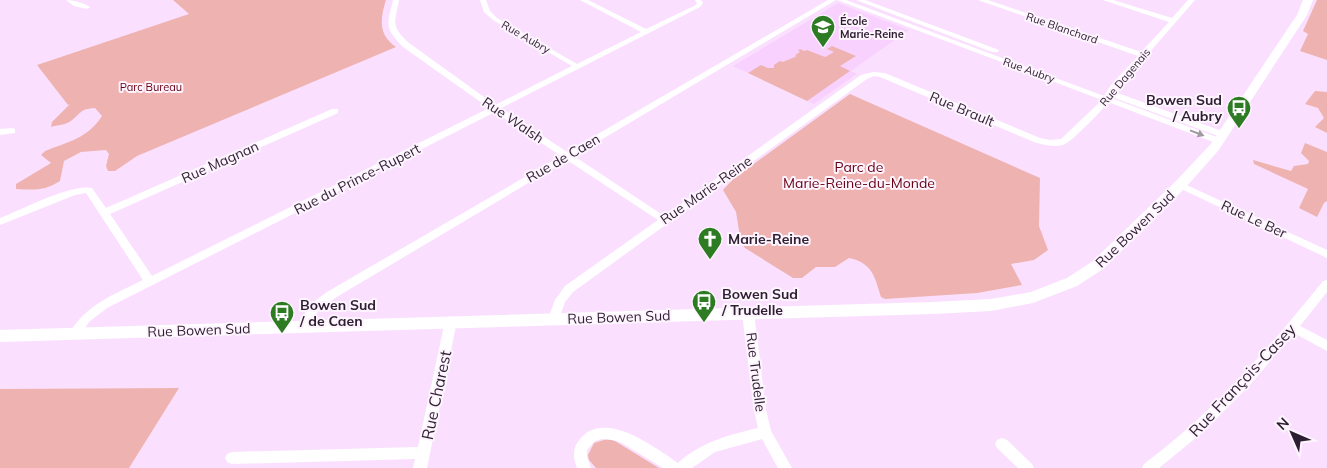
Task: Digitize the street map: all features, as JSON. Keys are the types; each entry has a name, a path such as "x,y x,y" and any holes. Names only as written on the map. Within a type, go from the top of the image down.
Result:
{"street":[{"path":"68,0 76,5 87,7"},
{"name":"Rue Walsh","path":"396,0 391,24 394,33 402,42 496,109 664,220"},
{"name":"Rue Aubry","path":"483,0 487,12 495,19 578,67"},
{"path":"584,0 646,32"},
{"name":"Rue du Prince-Rupert","path":"75,334 93,312 698,6 700,3 698,0"},
{"name":"Rue de Caen","path":"302,327 316,307 331,295 833,0"},
{"name":"Rue Aubry","path":"840,0 1222,138"},
{"name":"Rue Aubry","path":"860,0 1108,96"},
{"name":"Rue Blanchard","path":"981,0 1143,55"},
{"path":"1106,0 1174,21"},
{"name":"Rue Dagenais","path":"1052,144 1064,141 1108,96 1192,0"},
{"name":"Rue Bowen Sud","path":"0,336 972,306 1033,297 1072,282 1098,266 1180,185 1222,138 1302,15 1308,0"},
{"name":"Rue Brault","path":"873,74 882,75 1036,140 1052,144"},
{"name":"Rue Marie-Reine","path":"554,319 560,300 569,289 860,80 873,74"},
{"name":"Rue Magnan","path":"104,212 335,111"},
{"path":"0,132 12,131"},
{"name":"Rue Le Ber","path":"1180,185 1327,254"},
{"path":"0,222 82,189 88,190 150,282"},
{"name":"Rue François-Casey","path":"1149,468 1190,438 1267,358 1327,284"},
{"name":"Rue Trudelle","path":"748,313 760,410 765,432 785,468"},
{"name":"Rue Charest","path":"420,468 451,321"},
{"path":"1292,327 1327,346"},
{"path":"584,468 580,454 583,444 593,435 607,432 619,436 674,468"},
{"path":"683,468 698,454 710,447 765,432"},
{"path":"1002,444 1027,468"},
{"path":"232,458 423,453"}],"shaded area":[{"name":"École Marie-Reine","path":"838,3 909,30 851,71 857,74 814,104 733,66"}],"green space":[{"name":"Parc Bureau","path":"173,0 386,0 382,14 383,32 396,47 137,156 115,171 108,171 106,166 109,154 106,150 81,152 64,161 60,181 49,187 39,189 16,189 16,184 51,163 41,155 45,151 83,135 102,116 95,108 86,109 69,122 51,127 52,122 70,104 68,105 37,65 189,14"},
{"path":"1317,0 1327,0 1327,60 1300,51 1308,34 1303,31"},
{"path":"832,46 856,56 840,66 850,71 807,101 748,73 761,65 774,68 774,65 780,61 783,62 797,56 795,55 800,52 798,50 800,49 825,57 834,52 827,49"},
{"path":"1315,91 1327,92 1327,133 1315,127 1324,118 1318,108 1305,104"},
{"name":"Parc de Marie-Reine-du-Monde","path":"850,94 1040,178 1039,226 1048,250 1034,260 1011,264 1022,285 977,293 885,299 881,297 872,272 857,260 849,258 835,267 816,267 802,278 793,278 745,248 741,243 736,212 723,190 733,179"},
{"path":"1305,143 1327,152 1327,201 1317,217 1299,208 1308,189 1254,164 1253,160 1291,171 1294,166 1308,164 1309,161 1301,153"},
{"path":"179,388 129,468 0,468 0,389"},
{"path":"607,439 615,441 659,468 596,468 589,460 588,455 594,443"}],"place":[{"name":"École Marie-Reine","path":"823,48"},
{"name":"Bowen Sud / Aubry","path":"1239,129"},
{"name":"Marie-Reine","path":"710,260"},
{"name":"Bowen Sud / Trudelle","path":"704,323"},
{"name":"Bowen Sud / de Caen","path":"282,334"}]}
